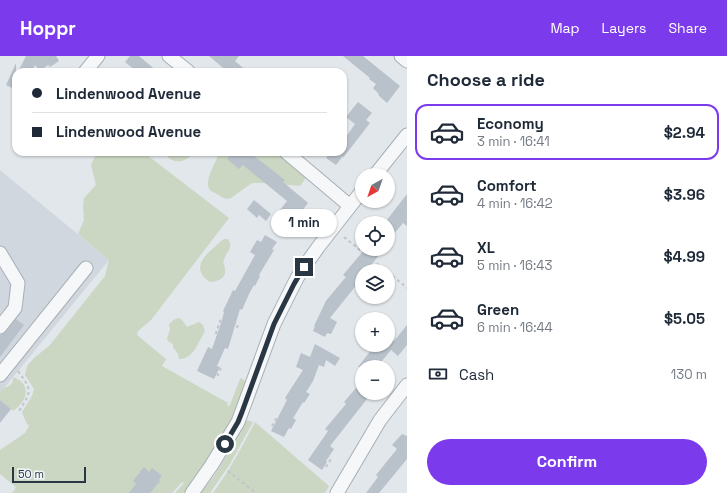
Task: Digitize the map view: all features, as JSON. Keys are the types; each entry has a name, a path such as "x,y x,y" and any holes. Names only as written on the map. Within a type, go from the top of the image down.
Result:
{"street":[{"path":"88,68 98,56"},
{"path":"169,56 184,68"},
{"path":"401,56 407,61"},
{"path":"381,168 407,135"},
{"path":"291,156 350,206"},
{"path":"192,493 211,466 238,422 274,324 297,278 315,251 355,200"},
{"path":"0,253 18,283 15,308 0,327"},
{"path":"0,375 86,268"},
{"path":"337,493 380,420 407,385"}],"path":[{"path":"344,237 377,264"},
{"path":"395,278 407,288"},
{"path":"217,333 221,318 238,324 237,328"},
{"path":"11,362 29,387 29,394 19,411"},
{"path":"217,374 218,375 222,365"},
{"path":"272,426 278,418"},
{"path":"326,467 331,459 329,457"},
{"path":"228,471 256,493"},
{"path":"154,488 161,480"}],"shaded area":[{"path":"0,170 109,260 0,393"}],"green space":[{"path":"95,156 148,156 229,218 151,320 138,331 137,335 166,359 162,366 228,403 227,405 229,406 240,379 241,378 247,382 231,421 193,483 185,493 175,493 184,483 182,482 172,493 13,493 12,492 16,487 0,474 0,450 25,433 29,426 22,412 32,396 34,389 25,375 27,366 50,345 105,276 109,260 78,234 84,220 84,198 96,185 91,165"},
{"path":"166,156 190,156 181,161 170,159"},
{"path":"218,156 292,156 305,176 305,179 301,185 298,186 252,183 229,199 211,191 208,183 210,173"},
{"path":"224,239 228,239 230,242 230,248 223,261 225,272 223,277 216,281 210,282 202,275 200,267 205,256"},
{"path":"179,318 187,327 199,322 203,325 205,331 192,353 179,359 173,344 167,339 170,329 169,324 175,319"},
{"path":"13,377 23,384 26,393 25,398 13,411 0,400 0,393 12,383"},
{"path":"245,420 253,422 230,464 210,493 200,493 214,476 228,453 231,454 233,451 230,449"},
{"path":"255,422 329,486 325,493 213,493 235,459"}],"building":[{"path":"26,56 56,56 59,61 50,67 48,65 44,68 38,68 35,65 34,68 20,68"},
{"path":"130,56 139,56 153,68 132,68 125,62"},
{"path":"209,56 239,56 235,61 243,68 223,68"},
{"path":"343,56 363,56 400,86 387,103 373,88 376,84"},
{"path":"12,72 12,88 6,85"},
{"path":"358,102 372,113 366,120 370,123 347,153 347,135 355,124 347,118"},
{"path":"230,156 254,156 285,180 283,182 308,203 288,225 276,215 287,201 243,165 239,169 227,159"},
{"path":"328,156 343,156 336,165 326,158"},
{"path":"407,194 407,226 403,223 395,233 395,216 390,216"},
{"path":"254,200 271,214 266,221 259,215 257,218 247,209"},
{"path":"265,235 277,242 272,249 274,250 259,275 260,276 249,294 242,310 240,309 228,349 225,348 217,366 220,367 214,379 197,371 208,347 212,349 222,320 223,311 233,290 235,291 255,255 250,252 257,240 261,242"},
{"path":"359,256 378,256 372,264 355,264 355,287 330,318 337,322 331,334 327,333 325,337 313,331 314,326 325,302 346,277 343,275"},
{"path":"16,319 24,325 0,357 0,335 6,332"},
{"path":"407,325 407,345 398,356 393,352 395,352 395,340"},
{"path":"315,344 340,358 335,366 326,360 324,367 319,365 313,381 306,392 310,394 293,418 296,420 284,437 271,431 287,400 285,398 303,370 296,367 301,353 310,357"},
{"path":"370,352 389,352 383,360 363,360"},
{"path":"355,389 355,400 366,400 330,446 334,449 322,470 308,460 328,431 325,429 346,404 344,402"},
{"path":"0,400 11,409 0,423"},
{"path":"402,434 407,436 407,459 379,493 366,493 378,477 376,475 397,449 392,445"},
{"path":"144,467 149,472 152,468 162,476 158,481 159,482 150,493 129,493 136,484 133,481"}],"route":[{"path":"225,444 238,422 274,324 304,267"}]}
